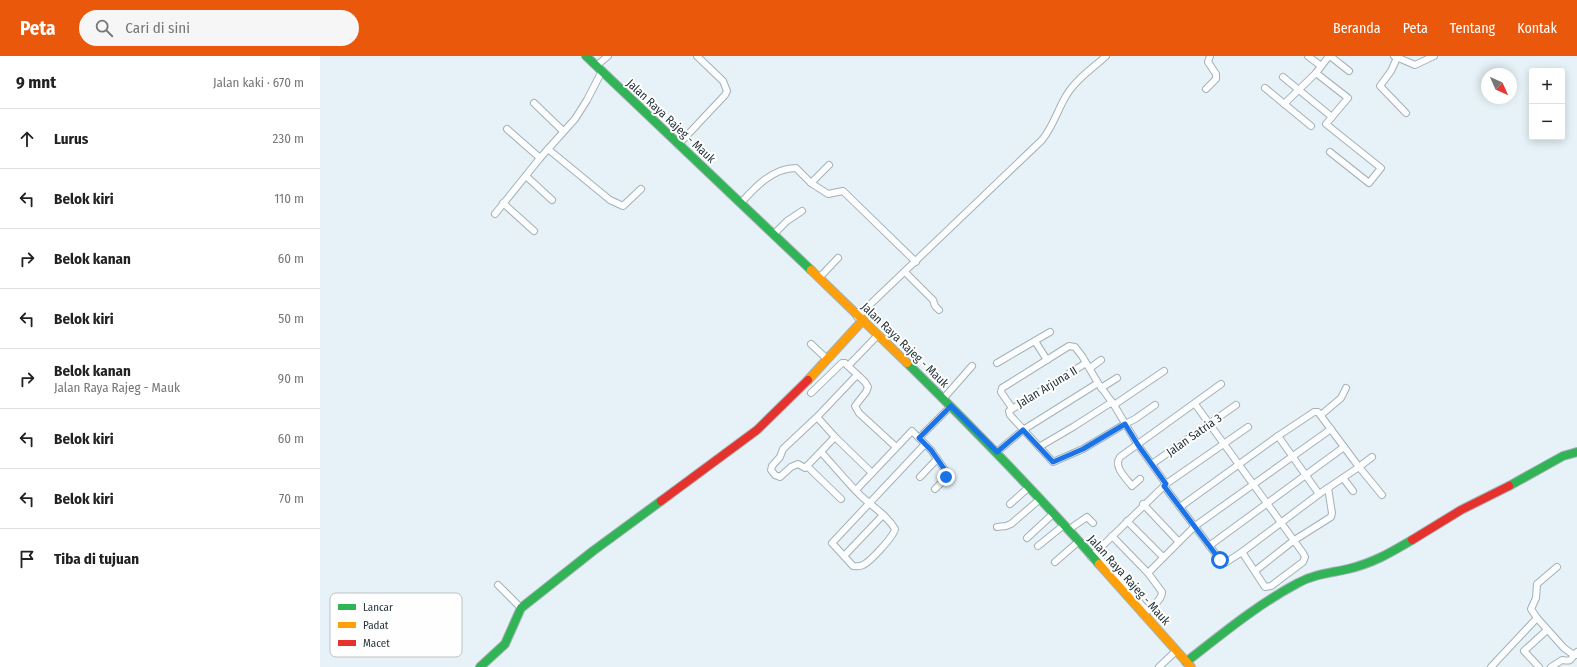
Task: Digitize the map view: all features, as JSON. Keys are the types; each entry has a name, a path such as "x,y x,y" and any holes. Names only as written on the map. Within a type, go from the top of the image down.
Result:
{"street":[{"name":"Jalan Raya Rajeg - Mauk","path":"586,56 678,145 774,234 997,452 1054,513 1078,542 1093,555 1188,664"},
{"path":"495,214 582,109 599,69 608,56"},
{"path":"480,667 504,644 521,608 593,551 758,430 808,380 860,318 905,272 959,218 1042,140 1052,126 1065,97 1070,90 1106,56"},
{"path":"1206,89 1216,79 1216,74 1208,62 1210,56"},
{"path":"1308,56 1321,66"},
{"path":"1284,104 1316,73 1330,56 1349,71"},
{"path":"1406,113 1380,86 1391,70 1395,57 1416,65 1434,56"},
{"path":"678,145 726,95 727,91 723,81 699,57"},
{"path":"1316,73 1348,98 1326,124 1381,168 1368,183 1330,152"},
{"path":"1283,77 1332,117"},
{"path":"1265,88 1311,126"},
{"path":"534,103 563,131"},
{"path":"507,129 540,158"},
{"path":"548,149 610,200 621,206 623,206 641,189"},
{"path":"812,183 829,165"},
{"path":"741,203 760,183 784,170 796,168 812,183 828,194 843,191 916,262"},
{"path":"526,176 552,200"},
{"path":"504,203 534,231"},
{"path":"774,234 802,210"},
{"path":"819,278 838,258"},
{"path":"905,272 933,300 935,306 939,310"},
{"path":"997,363 1050,332"},
{"path":"848,366 877,336"},
{"path":"1035,341 1047,360"},
{"path":"810,344 827,359"},
{"path":"1155,405 1135,420 1125,424 1083,449 1056,462 1051,460 1023,430 1010,410 1002,392 1002,388 1069,346 1073,346 1078,350 1088,365 1113,403 1125,424 1138,445 1180,507 1220,560 1225,563 1232,560 1280,522 1372,457"},
{"name":"Jalan Arjuna II","path":"1010,410 1088,365 1101,360"},
{"path":"811,393 842,363 845,363 865,382 868,387 866,392 855,404 855,408 896,447"},
{"path":"943,399 972,366"},
{"path":"1039,447 1164,371"},
{"path":"835,437 804,468 798,464 791,467 778,477 771,470 772,466 780,457 783,449 858,375"},
{"path":"997,452 1023,430 1100,385 1117,378"},
{"path":"1140,479 1132,486 1119,469 1117,464 1120,457 1221,384"},
{"path":"1321,415 1341,398 1346,388"},
{"path":"1195,404 1240,464 1305,557 1300,565 1268,587 1264,586 1242,552"},
{"name":"Jalan Satria 3","path":"1152,464 1236,404"},
{"path":"919,438 951,406"},
{"path":"1180,507 1278,436 1314,412 1321,415 1359,467 1382,495"},
{"path":"817,417 872,473"},
{"path":"1093,555 1165,485 1248,427"},
{"path":"1148,573 1178,541 1195,526 1331,429"},
{"path":"856,490 912,431 925,444 948,475 935,489"},
{"path":"1278,436 1319,494"},
{"path":"821,452 856,490 870,503 883,515 893,526 895,532 869,561 861,566 853,566 832,543 870,503 925,444"},
{"path":"1209,546 1344,447"},
{"path":"1188,664 1253,611 1299,582 1323,573 1348,569 1382,558 1461,510 1483,500 1563,456 1577,452"},
{"path":"920,477 937,459"},
{"path":"807,466 841,499"},
{"path":"1343,478 1353,491"},
{"path":"1010,504 1030,487"},
{"path":"1255,571 1293,541 1331,517 1332,513 1328,488"},
{"path":"997,527 1011,524 1040,499"},
{"path":"1144,504 1178,541"},
{"path":"1027,538 1054,513"},
{"path":"844,556 883,515"},
{"path":"1038,546 1066,527 1087,517 1092,523"},
{"path":"1127,521 1163,557"},
{"path":"1112,536 1148,573 1162,592 1159,599 1145,613"},
{"path":"1054,562 1078,542"},
{"path":"1551,667 1562,660 1567,662 1571,660 1576,654 1571,653 1564,648 1547,630 1531,609 1536,598 1536,587 1557,567"},
{"path":"498,585 521,608"},
{"path":"1491,667 1537,618"},
{"path":"1539,667 1524,651 1547,630"},
{"path":"1159,667 1176,651"}],"traffic: fast":[{"path":"586,56 811,270"},
{"path":"907,363 1053,512 1099,564"},
{"path":"1509,486 1563,456 1577,452"},
{"path":"480,667 505,644 521,608 593,551 661,501"},
{"path":"1186,662 1254,610 1283,591 1304,580 1373,561 1412,540"}],"traffic: slow":[{"path":"811,270 907,363"},
{"path":"808,380 863,320"},
{"path":"1099,564 1191,667"}],"traffic: jam":[{"path":"661,501 757,430 808,380"},
{"path":"1412,540 1461,510 1509,486"}],"route":[{"path":"946,477 948,475 936,456 919,438 951,406 997,452 1023,430 1053,462 1083,449 1125,424 1166,484 1164,486 1220,560"}]}
